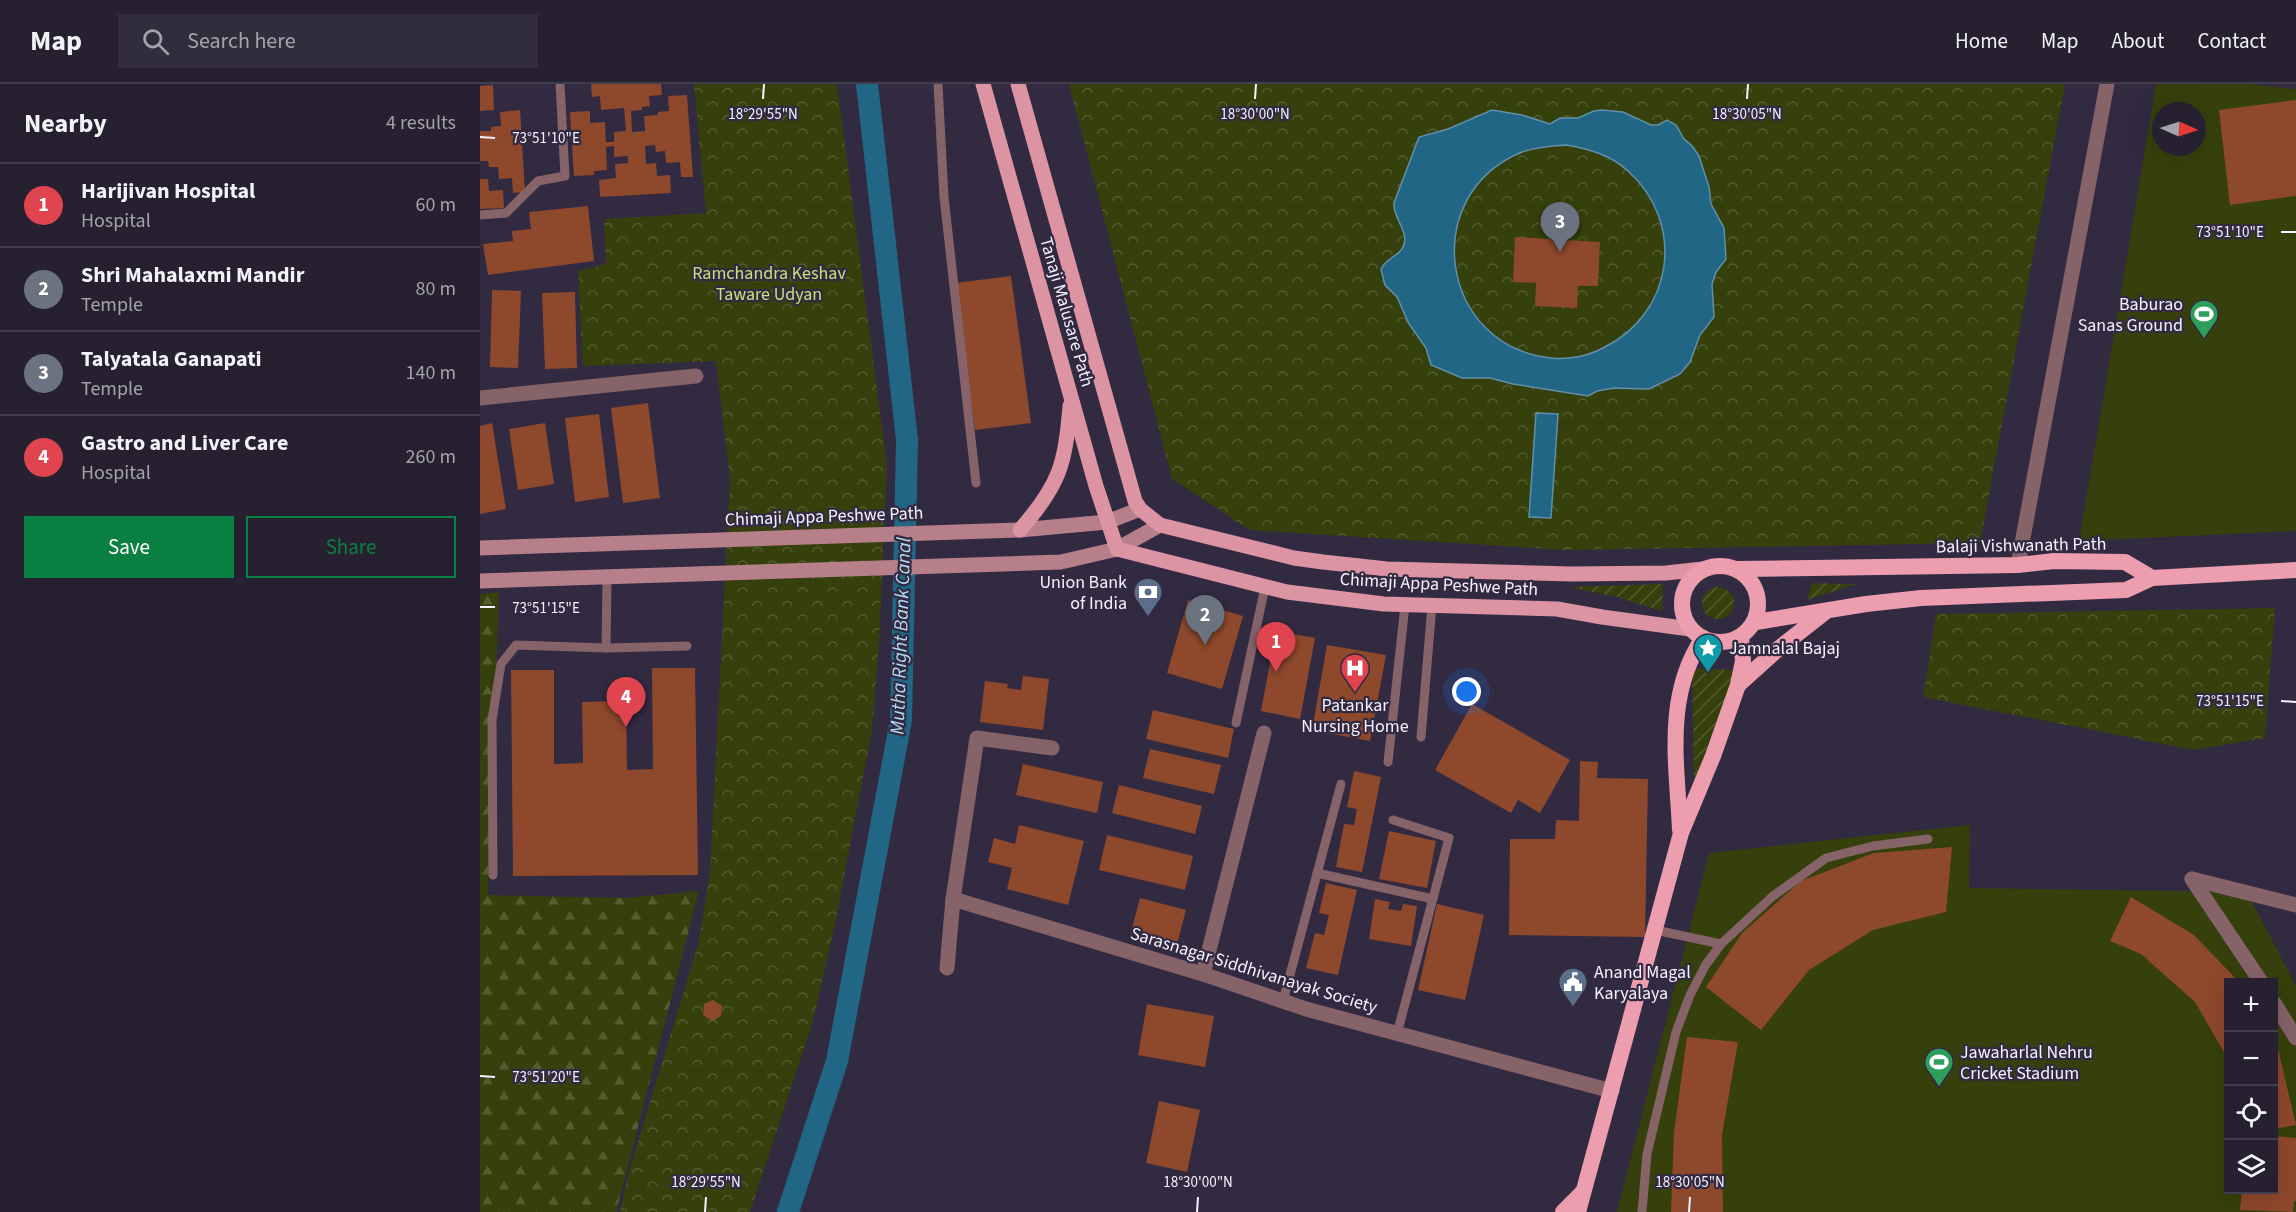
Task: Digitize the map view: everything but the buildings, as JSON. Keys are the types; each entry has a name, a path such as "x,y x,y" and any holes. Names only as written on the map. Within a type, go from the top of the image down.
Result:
{"highway":[{"name":"Balaji Vishwanath Path","path":"1703,569 1721,565 1738,569 2018,565 2055,561 2125,562 2152,578"},
{"path":"1703,569 1692,577 1685,589 1684,617 1696,633 1717,642 1741,637 1756,622 1922,598 2126,591 2152,578 2296,570"},
{"path":"1738,569 1755,587 1758,599 1756,622"},
{"path":"1738,685 1827,610"},
{"path":"1681,833 1676,728 1677,698 1696,633"},
{"path":"1578,1212 1681,833 1713,756 1738,685 1743,661 1741,637"},
{"path":"1563,1212 1584,1190"}],"main road":[{"name":"Tanaji Malusare Path","path":"983,84 1107,522 1118,549"},
{"name":"Tanaji Malusare Path","path":"1018,84 1131,485 1140,509"},
{"path":"1020,530 1044,503 1058,477 1066,447 1071,396"},
{"name":"Chimaji Appa Peshwe Path","path":"480,548 1020,530 1107,522 1140,509 1160,525 1294,558 1387,569 1572,574 1666,573 1703,569"},
{"name":"Chimaji Appa Peshwe Path","path":"480,581 1061,562 1118,549 1160,525"},
{"name":"Chimaji Appa Peshwe Path","path":"1118,549 1265,587 1308,595 1405,605 1557,609 1696,633"}],"street":[{"path":"2018,565 2107,84"},
{"path":"480,398 696,376"},
{"path":"1203,974 1264,733"},
{"path":"947,968 953,899 977,738 1053,748"},
{"path":"2257,978 2192,879 2296,905"},
{"name":"Sarasnagar Siddhivanayak Society","path":"953,899 1203,974 1283,1001 1612,1091"},
{"path":"2278,1009 2296,1038"}],"lane":[{"path":"480,215 506,213 538,181 565,176 560,84"},
{"path":"938,84 944,197 976,483"},
{"path":"606,648 607,578"},
{"path":"1236,723 1265,587"},
{"path":"1388,762 1405,605"},
{"path":"1421,737 1432,605"},
{"path":"493,875 492,720 501,664 516,645 606,648 687,646"},
{"path":"1283,1001 1341,784"},
{"path":"1393,820 1449,838 1397,1034"},
{"path":"1642,1212 1647,1154 1676,1032 1700,976 1721,944 1773,896 1826,858 1873,846 1928,839"},
{"path":"1317,873 1433,898"},
{"path":"1655,930 1721,944"}],"green space":[{"name":"Ramchandra Keshav Taware Udyan","path":"694,84 837,84 887,465 879,643 872,730 833,934 811,1028 750,1212 620,1212 628,1175 699,941 710,872 730,479 716,361 583,366 578,271 606,264 604,219 706,213"},
{"path":"1069,84 2065,84 1980,543 1566,550 1250,530 1172,479"},
{"name":"Baburao Sanas Ground","path":"2156,84 2248,84 2296,89 2296,531 2079,541 2152,108 2152,156 2206,156 2206,102 2153,102"},
{"path":"1812,583 1856,584 1807,600"},
{"path":"1663,584 1662,611 1617,597 1569,587"},
{"path":"1718,587 1729,592 1734,603 1729,614 1718,619 1707,614 1702,603 1707,592"},
{"path":"499,592 488,895 624,898 699,891 616,1212 480,1212 480,594"},
{"path":"2275,608 2265,738 2194,750 1923,697 1936,614"},
{"path":"1692,668 1736,670 1694,783"},
{"name":"Jawaharlal Nehru Cricket Stadium","path":"1970,825 1969,888 2247,892 2296,986 2296,1212 1617,1212 1709,853"}],"water":[{"path":"1492,110 1522,115 1550,124 1560,118 1578,118 1602,110 1623,112 1651,125 1658,125 1667,120 1676,125 1684,139 1699,156 1709,187 1711,204 1724,228 1726,259 1716,272 1712,284 1714,317 1700,335 1690,362 1680,374 1649,389 1614,388 1597,391 1588,396 1490,378 1462,378 1431,365 1426,348 1409,324 1397,297 1385,285 1381,269 1400,252 1404,243 1405,237 1394,203 1419,137 1448,129","holes":["1566,145 1591,151 1621,165 1646,192 1659,216 1664,241 1664,266 1657,291 1645,313 1627,333 1591,353 1571,358 1551,358 1513,347 1485,327 1465,299 1456,266 1456,232 1467,200 1489,172 1527,150"]},
{"path":"1536,413 1558,414 1551,518 1529,517"}],"waterway":[{"name":"Mutha Right Bank Canal","path":"788,1212 837,1061 901,720 907,440 867,84"}],"place":[{"name":"Talyatala Ganapati","path":"1560,252"},
{"name":"Baburao Sanas Ground","path":"2204,340"},
{"name":"Union Bank of India","path":"1148,618"},
{"name":"Shri Mahalaxmi Mandir","path":"1205,645"},
{"name":"Harijivan Hospital","path":"1276,672"},
{"name":"Jamnalal Bajaj","path":"1708,674"},
{"name":"Patankar Nursing Home","path":"1355,694"},
{"name":"Gastro and Liver Care","path":"626,727"},
{"name":"Anand Magal Karyalaya","path":"1573,1008"},
{"name":"Jawaharlal Nehru Cricket Stadium","path":"1939,1088"}]}
